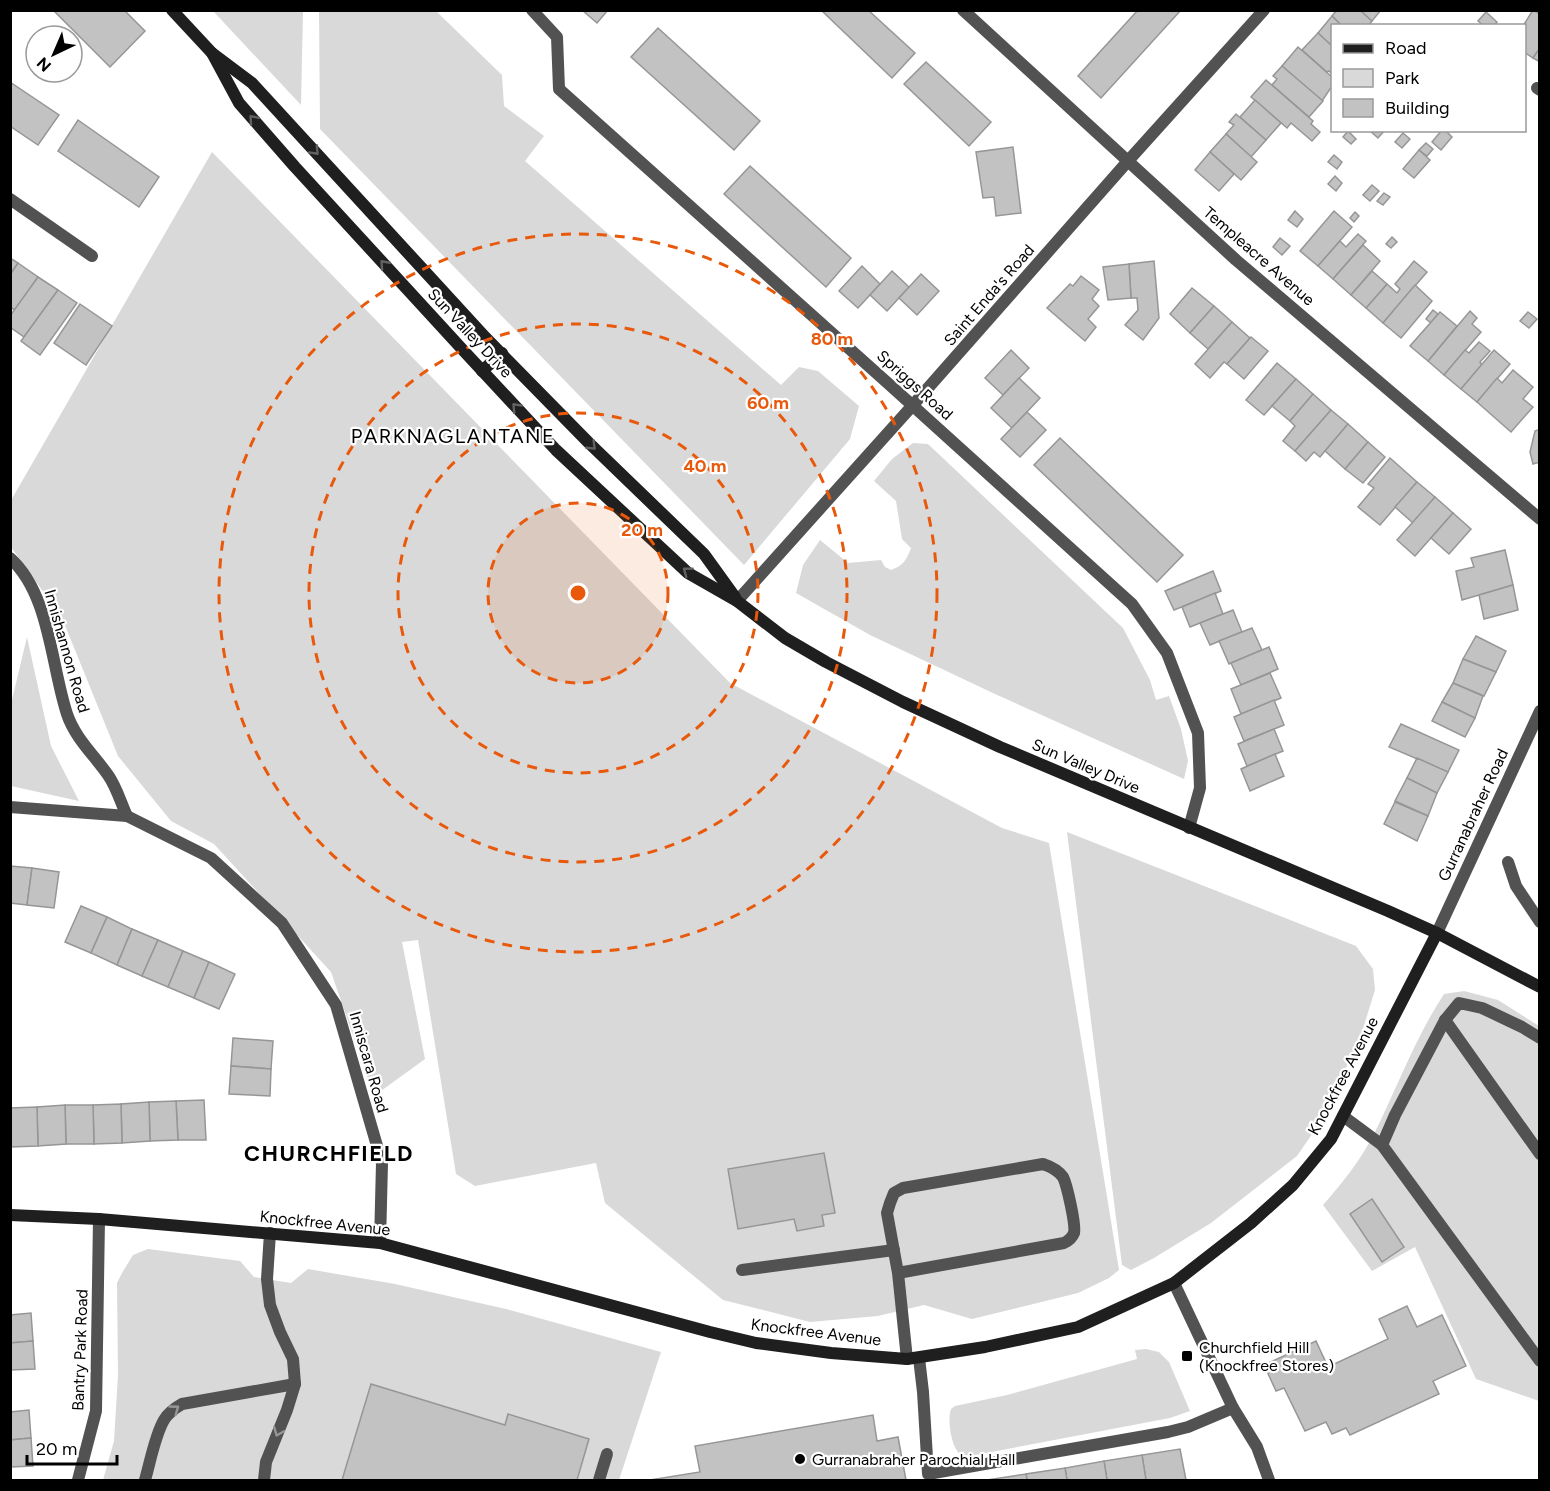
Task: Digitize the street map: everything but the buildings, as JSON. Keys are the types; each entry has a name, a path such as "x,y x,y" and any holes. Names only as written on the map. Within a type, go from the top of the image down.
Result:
{"street":[{"name":"Sun Valley Drive","path":"172,10 212,53 252,82 501,353 589,443 704,554 737,601"},
{"name":"Spriggs Road","path":"532,10 557,37 559,89 1132,604 1167,653 1198,733 1200,788 1189,828"},
{"name":"Templeacre Avenue","path":"963,10 1236,260 1539,519"},
{"name":"Saint Enda's Road","path":"737,601 1264,10"},
{"name":"Sun Valley Drive","path":"212,53 239,103 295,167 556,450 688,573 737,601 785,638 903,702 1000,747 1437,933 1539,987"},
{"path":"10,199 92,256"},
{"path":"482,371 501,353"},
{"name":"Innishannon Road","path":"10,558 19,565 39,600 68,717 85,746 110,776 128,816"},
{"name":"Gurranabraher Road","path":"1437,933 1539,711"},
{"name":"Inniscara Road","path":"10,807 128,816 211,858 282,923 336,1005 382,1163 380,1243"},
{"path":"1508,862 1516,886 1539,922"},
{"name":"Knockfree Avenue","path":"10,1215 99,1219 380,1243 756,1343 831,1353 913,1359 985,1347 1078,1327 1174,1283 1251,1223 1293,1185 1331,1139 1437,933"},
{"path":"1382,1145 1395,1115 1445,1020 1459,1003 1482,1008 1522,1027 1539,1038"},
{"path":"1445,1020 1539,1154"},
{"path":"1343,1116 1382,1145 1539,1361"},
{"path":"898,1273 1064,1243 1074,1232 1068,1189 1062,1176 1054,1168 1043,1164 903,1188 894,1193 887,1213 913,1359 923,1392 929,1477 1168,1432 1233,1408"},
{"name":"Bantry Park Road","path":"78,1480 96,1411 99,1219"},
{"path":"264,1480 266,1462 295,1384 293,1359 270,1305 267,1279 270,1233"},
{"path":"742,1270 894,1250"},
{"path":"1174,1283 1233,1408 1257,1447 1269,1480"},
{"path":"145,1480 164,1418 172,1410 182,1404 295,1384"},
{"path":"599,1480 607,1454"}],"green space":[{"path":"213,11 303,11 301,105"},
{"path":"319,11 436,11 502,75 504,106 544,136 525,161 781,385 799,367 818,371 859,406 850,439 744,565 320,129"},
{"path":"212,152 730,683 1002,828 1049,843 1119,1270 1109,1278 1078,1293 972,1319 924,1305 878,1316 810,1322 723,1300 605,1203 596,1163 475,1186 456,1174 418,940 402,942 425,1059 374,1096 331,972 214,844 171,821 118,756 62,618 11,547 10,502"},
{"path":"913,443 928,444 1123,628 1150,680 1156,700 1169,696 1181,729 1188,761 1184,779 870,635 796,593 803,565 820,540 848,563 881,560 885,567 891,570 904,562 911,548 902,539 896,501 874,481 892,459"},
{"path":"27,637 51,746 79,801 11,786 11,704"},
{"path":"1067,832 1356,946 1373,969 1375,990 1361,1035 1323,1118 1297,1156 1211,1223 1131,1270 1122,1265"},
{"path":"1464,991 1498,1000 1539,1026 1539,1401 1476,1379 1415,1247 1372,1271 1323,1205 1351,1171 1369,1144 1415,1046 1444,994"},
{"path":"148,1249 240,1261 254,1277 291,1283 308,1269 395,1284 506,1309 661,1352 619,1480 103,1480 114,1441 118,1375 117,1283 133,1255"},
{"path":"1146,1349 1159,1352 1169,1362 1190,1411 1170,1418 970,1456 960,1454 954,1445 949,1419 951,1409 955,1406 1007,1395 1137,1359 1135,1350"}],"place":[{"name":"Churchfield Hill (Knockfree Stores)","path":"1187,1356"},
{"name":"Gurranabraher Parochial Hall","path":"800,1459"}],"district":[{"name":"PARKNAGLANTANE","path":"453,436"},
{"name":"CHURCHFIELD","path":"329,1153"}]}
